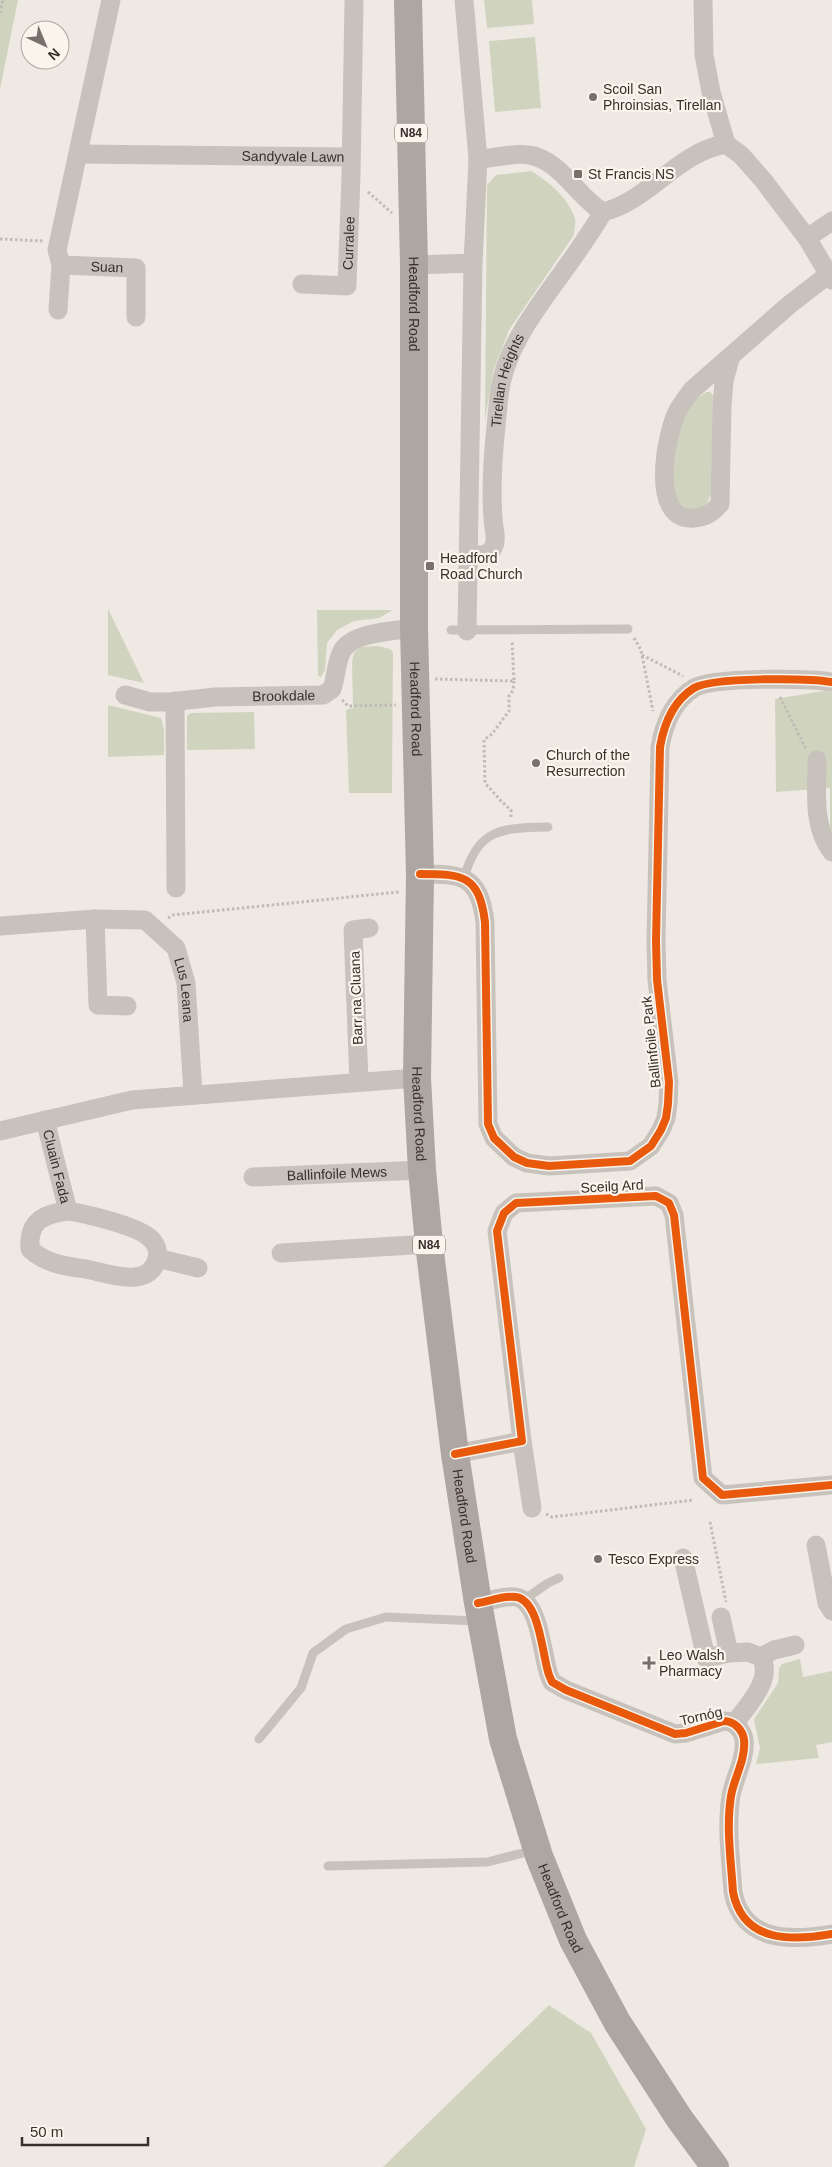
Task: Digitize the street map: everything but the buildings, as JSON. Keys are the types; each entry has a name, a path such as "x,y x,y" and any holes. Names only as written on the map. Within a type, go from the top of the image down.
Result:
{"main road":[{"name":"Headford Road","path":"408,0 414,265 414,628 420,883 417,1078 428,1244 455,1454 480,1612 503,1739 538,1849 573,1940 617,2022 679,2118 715,2167"}],"street":[{"path":"58,310 61,265 57,250 58,244 111,0"},
{"name":"Sandyvale Lawn","path":"78,154 351,167 354,0"},
{"name":"Tirellan Heights","path":"459,630 469,554 473,262 478,160 464,0"},
{"path":"703,0 704,55 711,92 726,144"},
{"path":"478,160 523,154 536,157 548,163 594,207 603,212 616,209 629,201 704,149 726,144 734,148 749,162 807,238 830,277 789,305 730,358 687,397 676,413 669,435 665,465 668,504 673,510 690,518 703,517 714,511 720,504 722,405 724,381 730,358"},
{"name":"Curralee","path":"302,284 347,286 351,167"},
{"name":"Tirellan Heights","path":"469,554 482,555 488,553 494,544 492,504 494,448 499,392 510,357 527,322 583,244 603,212"},
{"path":"807,238 832,221"},
{"path":"414,265 473,262"},
{"name":"Suan","path":"61,265 136,268 136,317"},
{"name":"Brookdale","path":"125,695 150,702 215,697 323,695 332,689 341,652 350,642 365,636 414,628"},
{"name":"Ballinfoile Park","path":"464,878 472,884 481,898 485,922 488,1124 494,1138 514,1157 538,1165 630,1161 651,1146 666,1118 668,1104 669,1082 658,989 656,941 660,747 667,720 677,703 694,688 716,682 773,680 832,682"},
{"path":"176,701 176,888"},
{"path":"816,760 817,813 821,833 832,852"},
{"path":"420,883 442,874 464,878"},
{"path":"95,920 98,1005 127,1006"},
{"path":"0,926 95,920 145,920"},
{"name":"Lus Leana","path":"145,920 176,948 184,974 193,1094"},
{"name":"Barr na Cluana","path":"359,1082 353,930 370,928"},
{"path":"193,1094 417,1078"},
{"name":"Cluain Fada","path":"0,1131 132,1100 193,1094"},
{"name":"Cluain Fada","path":"45,1120 68,1211"},
{"name":"Ballinfoile Mews","path":"253,1178 422,1170"},
{"name":"Sceilg Ard","path":"532,1508 522,1441 497,1231 504,1214 516,1203 656,1196 669,1203 674,1214 702,1478 722,1495 832,1485"},
{"name":"Cluain Fada","path":"68,1211 89,1214 137,1230 150,1237 155,1245 156,1263 147,1273 138,1277 125,1278 53,1264 39,1257 30,1249 31,1232 36,1222 56,1212 68,1211"},
{"path":"281,1253 428,1244"},
{"path":"157,1258 198,1268"},
{"path":"455,1454 522,1441"},
{"path":"816,1545 827,1574 827,1603 832,1611"},
{"path":"684,1558 706,1658 729,1653 748,1652 762,1657 774,1650 795,1646"},
{"path":"480,1612 514,1597 525,1600"},
{"name":"Tornóg","path":"525,1600 532,1608 537,1623 548,1675 552,1682 566,1690 675,1734 686,1733 724,1721 734,1724 742,1734 744,1748 731,1795 729,1813 733,1892 736,1905 742,1916 754,1926 777,1937 810,1938 832,1934"},
{"path":"721,1617 729,1653"},
{"name":"Tornóg","path":"734,1724 756,1695 762,1683 765,1669 762,1657"}],"lane":[{"path":"459,630 628,629"},
{"path":"464,878 477,846 487,837 511,828 548,827"},
{"path":"525,1600 548,1583 559,1578"},
{"path":"259,1739 301,1688 313,1653 346,1629 386,1617 480,1612"},
{"path":"328,1866 487,1862 538,1849"}],"path":[{"path":"0,13 3,0"},
{"path":"351,167 392,214"},
{"path":"0,239 58,244"},
{"path":"628,629 641,650 653,711 656,717 667,720"},
{"path":"511,630 514,681 513,690 509,696 510,711 492,734 484,740 485,783 501,802 511,810 511,828"},
{"path":"642,655 682,675 694,688"},
{"path":"432,679 514,681"},
{"path":"773,680 805,748 816,760"},
{"path":"332,689 348,706 402,705"},
{"path":"145,920 164,920 173,915 256,905 397,892 420,883"},
{"path":"532,1508 552,1517 694,1500"},
{"path":"710,1522 728,1615 721,1617"}],"green space":[{"path":"0,0 18,0 0,89"},
{"path":"484,0 532,0 534,24 487,28"},
{"path":"535,37 541,108 495,112 489,41"},
{"path":"531,171 551,185 568,204 575,219 574,235 509,330 493,372 485,421 487,185 496,175"},
{"path":"706,392 710,392 713,395 711,494 706,505 695,511 686,508 679,502 674,483 674,470 680,430 687,411"},
{"path":"108,609 144,683 108,675"},
{"path":"317,610 393,610 379,618 354,621 337,630 327,643 325,670 321,677 318,676"},
{"path":"378,646 390,649 393,652 392,793 349,793 346,710 353,708 352,662 354,653 361,647"},
{"path":"829,690 832,692 832,835 830,828 830,788 776,792 775,699"},
{"path":"108,705 161,718 164,730 164,755 108,757"},
{"path":"254,712 255,749 187,750 187,716 191,713"},
{"path":"800,1659 803,1677 832,1671 832,1742 816,1745 819,1758 756,1764 760,1748 754,1720 778,1683 779,1668 782,1664"},
{"path":"549,2005 591,2033 646,2129 634,2167 383,2167"}],"cycle path":[{"path":"420,874 447,875 466,880 473,886 482,906 485,922 488,1124 494,1138 514,1157 527,1163 549,1166 630,1161 651,1146 666,1118 668,1104 669,1082 657,980 656,941 660,747 667,722 680,699 694,688 704,684 761,679 832,682"},
{"path":"455,1454 522,1441 497,1231 504,1213 516,1203 656,1196 669,1203 674,1215 703,1478 722,1495 832,1485"},
{"path":"478,1603 507,1597 516,1597 524,1601 535,1618 552,1682 566,1690 675,1734 686,1733 724,1721 728,1721 737,1727 742,1733 744,1747 742,1761 731,1796 729,1832 733,1892 738,1909 747,1921 758,1930 771,1935 801,1938 832,1934"}],"place":[{"name":"Scoil San Phroinsias, Tirellan","path":"593,97"},
{"name":"St Francis NS","path":"578,174"},
{"name":"Headford Road Church","path":"430,566"},
{"name":"Church of the Resurrection","path":"536,763"},
{"name":"Tesco Express","path":"598,1559"},
{"name":"Leo Walsh Pharmacy","path":"649,1663"}]}
